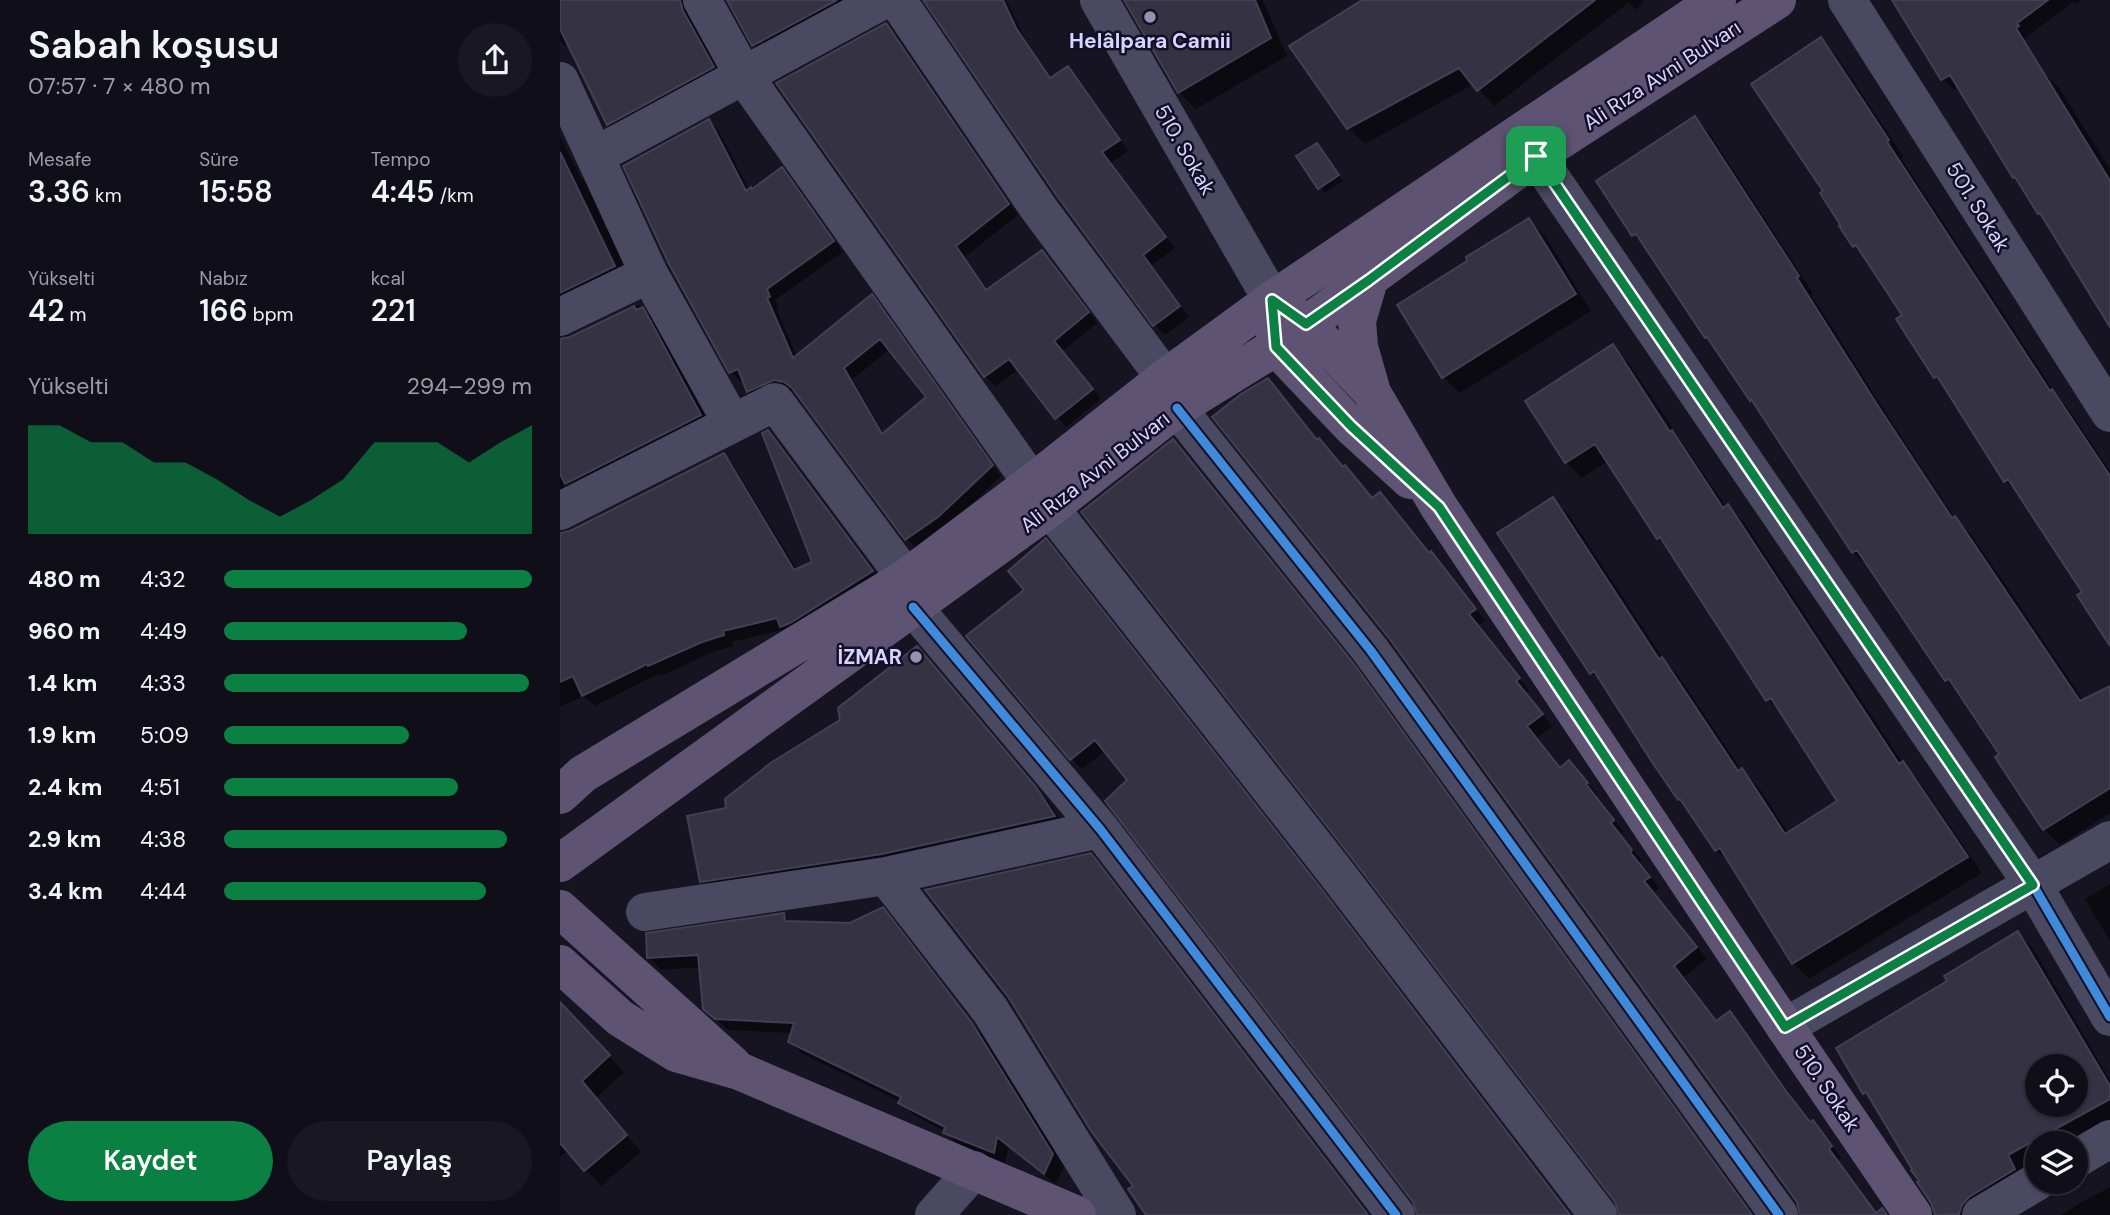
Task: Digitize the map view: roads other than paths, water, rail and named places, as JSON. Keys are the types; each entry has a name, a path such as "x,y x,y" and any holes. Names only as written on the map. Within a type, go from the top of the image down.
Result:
{"main road":[{"name":"Ali Rıza Avni Bulvarı","path":"560,863 910,593 1041,496 1171,393 1272,300 1717,0"},
{"name":"Ali Rıza Avni Bulvarı","path":"1171,393 1276,347 1536,156 1777,0"},
{"path":"1369,280 1357,321 1359,347 1371,391"},
{"name":"510. Sokak","path":"1272,300 1306,324 1371,391 1439,507 1913,1215"},
{"path":"1272,300 1276,347"},
{"name":"510. Sokak","path":"1276,347 1351,426 1439,507"},
{"name":"Ali Rıza Avni Bulvarı","path":"560,795 583,774 910,593"},
{"path":"560,909 739,1072"},
{"path":"560,964 620,1018 676,1052 739,1072 1077,1215"}],"street":[{"path":"702,0 744,76 1041,496 1328,863 1598,1215"},
{"path":"594,156 883,0"},
{"path":"897,0 1039,209 1171,393 1371,651 1779,1215"},
{"name":"510. Sokak","path":"1099,0 1272,300"},
{"name":"501. Sokak","path":"1847,0 2110,413"},
{"path":"560,81 649,274 733,423"},
{"path":"1536,156 2033,885 2110,1017"},
{"path":"560,317 649,274"},
{"path":"560,511 775,402 910,593 1100,828 1396,1215"},
{"path":"645,912 886,876 1100,828"},
{"path":"1785,1027 2110,840"},
{"path":"886,876 990,1010 1117,1215"},
{"path":"2088,1152 2110,1139"},
{"path":"934,1215 974,1170"},
{"path":"1981,1215 2025,1189"}],"place":[{"name":"Helâlpara Camii","path":"1150,17"},
{"name":"İZMAR","path":"916,657"}]}
